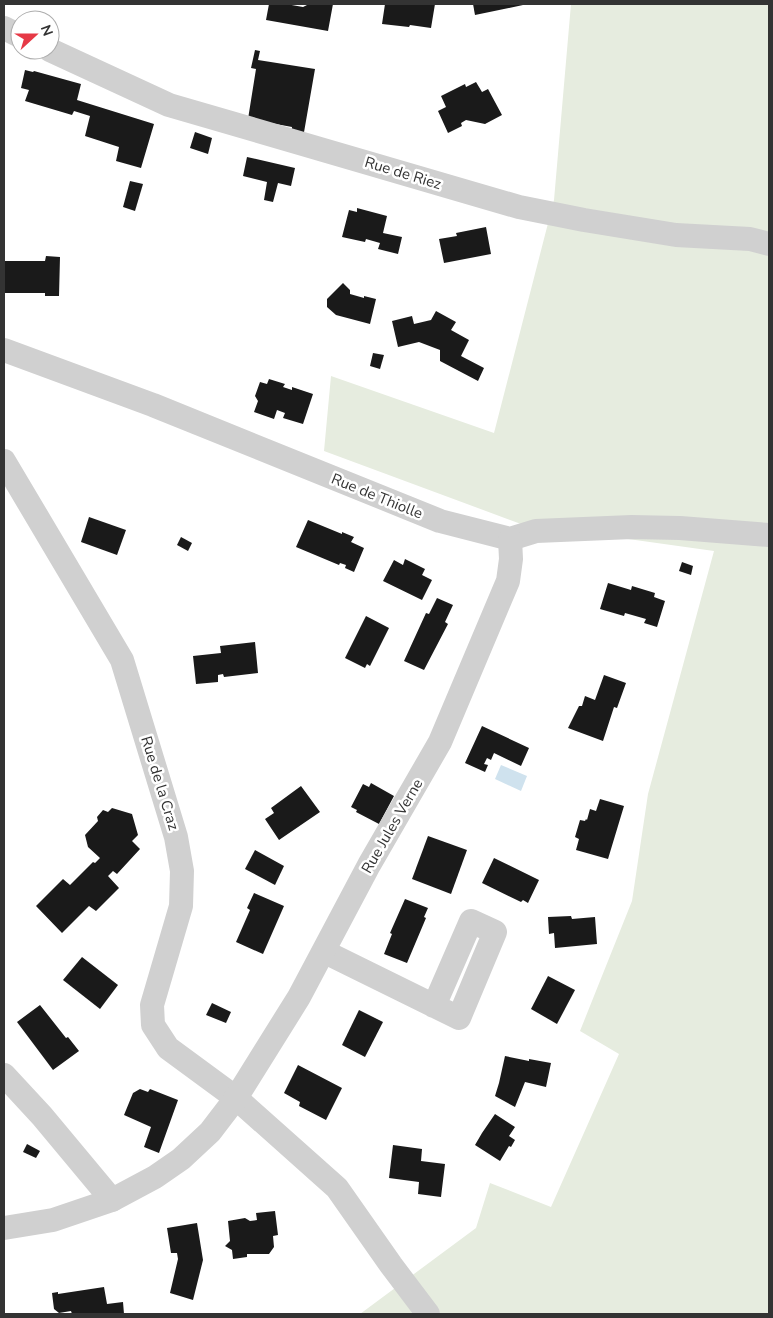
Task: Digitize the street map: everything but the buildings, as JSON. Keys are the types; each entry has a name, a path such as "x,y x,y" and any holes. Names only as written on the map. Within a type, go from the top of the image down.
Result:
{"street":[{"name":"Rue de Riez","path":"60,55 169,105 519,207 676,235 732,238 769,244"},
{"name":"Rue de Thiolle","path":"4,350 153,405 440,521 510,539"},
{"name":"Rue de la Craz","path":"4,461 122,660 176,837 182,871 181,906 152,1005 153,1025 168,1048 236,1098 337,1188 391,1266 428,1314"},
{"path":"510,539 536,531 632,527 680,528 769,535"},
{"name":"Rue Jules Verne","path":"4,1228 53,1220 112,1200 155,1177 181,1159 210,1132 236,1098 268,1049 325,952 369,865 440,742 508,581 511,559 510,539"},
{"path":"325,952 434,1006"},
{"path":"4,1075 42,1116 112,1200"}],"shaded area":[{"path":"571,4 769,4 769,1314 360,1314 476,1228 490,1183 551,1207 619,1054 580,1031 632,901 648,794 714,551 521,524 324,451 331,376 494,433 554,200"}],"water":[{"path":"501,765 527,776 521,791 495,779"}]}
